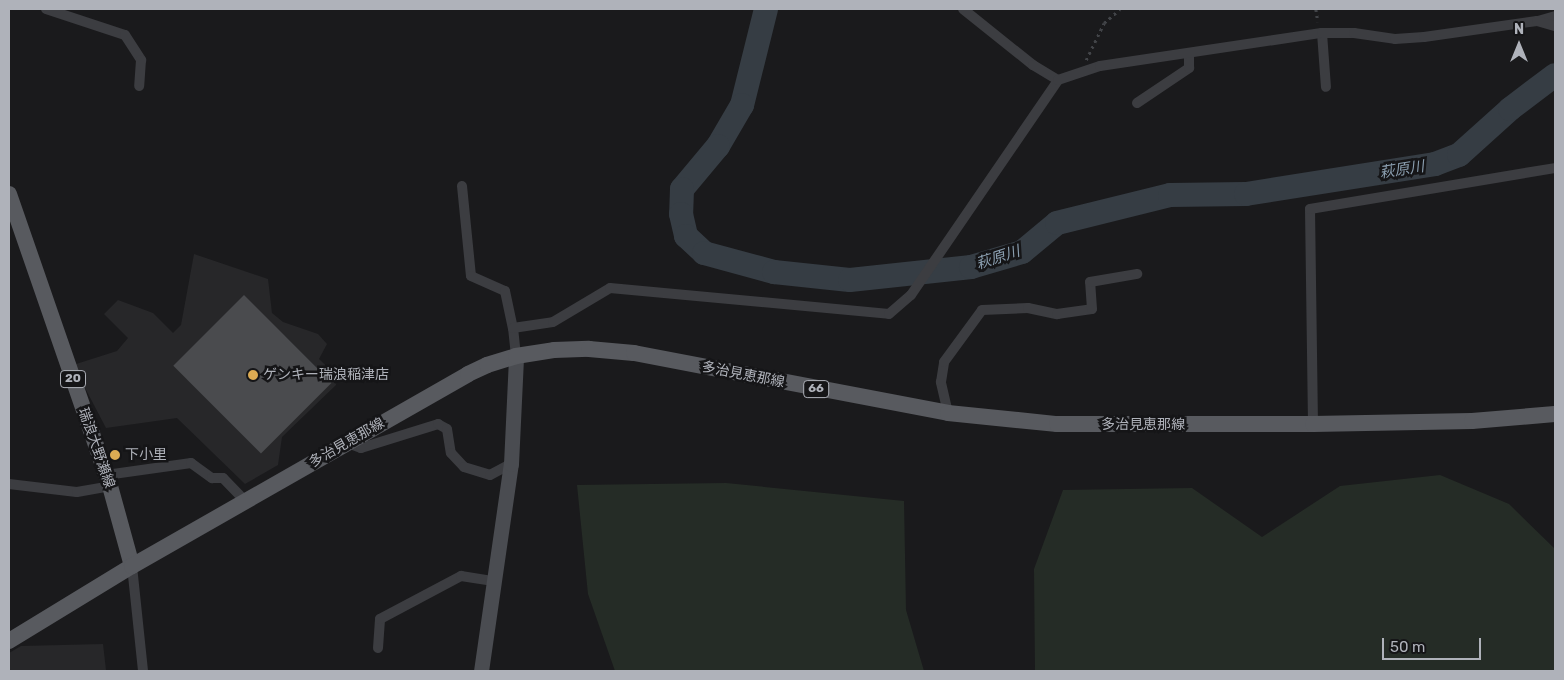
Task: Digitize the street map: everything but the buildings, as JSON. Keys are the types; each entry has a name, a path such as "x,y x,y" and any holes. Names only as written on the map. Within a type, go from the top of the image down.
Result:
{"main road":[{"name":"瑞浪大野瀬線","path":"9,194 108,481 132,566"},
{"name":"多治見恵那線","path":"132,566 468,374 487,365 516,356 554,350 589,349 634,353 948,413 1057,424 1115,426 1472,421 1555,414"},
{"path":"9,641 132,566"}],"street":[{"path":"46,9 125,35 141,60 139,86"},
{"path":"963,9 1033,65 1058,80"},
{"path":"513,328 553,322 610,288 889,314 911,295 1058,80 1100,66 1322,33 1354,33 1395,39 1479,30 1537,21 1555,16"},
{"path":"1537,21 1555,26"},
{"path":"1322,33 1326,87"},
{"path":"1137,103 1189,68 1189,53"},
{"path":"1313,424 1310,209 1555,168"},
{"path":"462,186 471,276 506,291 516,356 511,464 481,671"},
{"path":"948,413 941,382 944,362 982,310 1028,308 1057,314 1092,309 1090,282 1137,274"},
{"path":"348,443 361,448 438,424 447,429 451,453 464,467 490,476 511,464"},
{"path":"9,484 77,492 108,481 191,462 212,478 223,478 245,501"},
{"path":"132,566 142,671"},
{"path":"378,648 380,619 461,576 494,581"}],"path":[{"path":"1081,73 1092,43 1104,23 1120,9"}],"shaded area":[{"path":"194,254 268,279 272,313 283,322 318,334 327,344 319,359 337,376 336,385 282,437 278,465 245,484 177,418 106,428 73,365 117,351 128,338 104,314 118,300 153,313 173,333 181,325"},
{"path":"1440,475 1509,504 1555,549 1555,671 1035,671 1034,569 1063,490 1192,488 1262,537 1340,486"},
{"path":"726,483 904,501 906,610 924,671 615,671 588,594 577,485"},
{"path":"103,644 106,670 9,671 9,653 21,646"}],"waterway":[{"name":"萩原川","path":"766,9 742,105 718,146 682,189 681,214 686,236 704,253 774,272 850,280 971,267 1022,252 1057,223 1170,195 1246,194 1435,164 1459,155 1510,109 1555,75"}],"place":[{"name":"ゲンキー瑞浪稲津店","path":"253,375"},
{"name":"下小里","path":"115,455"}]}
